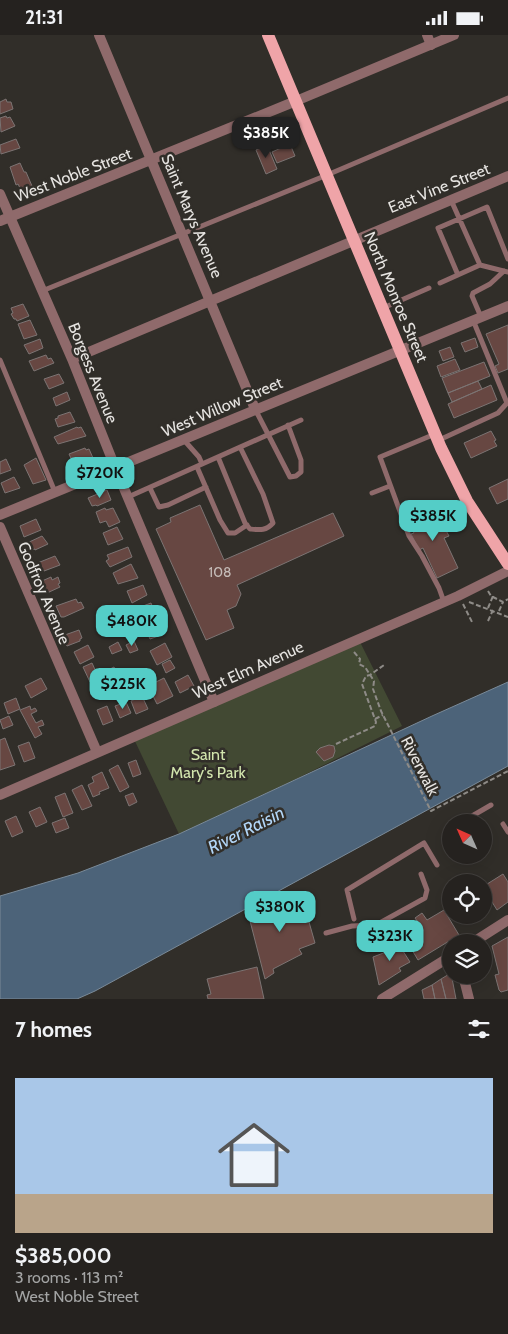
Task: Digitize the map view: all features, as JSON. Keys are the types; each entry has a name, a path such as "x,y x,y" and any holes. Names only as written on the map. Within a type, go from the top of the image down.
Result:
{"main road":[{"name":"North Monroe Street","path":"268,35 437,437 467,501 508,564"}],"street":[{"name":"Saint Marys Avenue","path":"99,35 255,409"},
{"name":"West Noble Street","path":"5,219 296,101 429,40 454,35"},
{"name":"East Vine Street","path":"72,359 508,176"},
{"name":"Borgess Avenue","path":"0,194 5,219 42,291 72,359 115,467 214,702"},
{"name":"West Willow Street","path":"0,515 508,306"},
{"name":"Godfroy Avenue","path":"0,527 97,752"},
{"name":"West Elm Avenue","path":"0,795 458,596 508,571"},
{"path":"486,934 508,920"},
{"path":"382,999 442,962"},
{"path":"465,984 469,999"}],"lane":[{"path":"42,291 327,175 508,98"},
{"path":"451,200 480,265"},
{"path":"458,275 438,228 487,207 508,259"},
{"path":"440,283 480,265 506,272"},
{"path":"444,602 439,588 409,536 380,457 498,413 507,403 477,318 472,296 473,293 490,284 506,272"},
{"path":"383,309 429,288"},
{"path":"0,360 55,492"},
{"path":"255,409 290,477 296,476 301,472 301,460 288,425"},
{"path":"128,497 301,420"},
{"path":"183,439 196,453 206,487 220,520 228,533 235,533 247,525"},
{"path":"218,457 247,525 250,529 260,530 268,528 273,523 263,494 240,447"},
{"path":"372,493 390,486"},
{"path":"150,487 160,507 206,487"},
{"path":"475,814 490,805"},
{"path":"503,824 508,832"},
{"path":"354,919 347,890 424,843 437,865"},
{"path":"326,933 352,926 376,925 425,898 427,890 421,874"}],"path":[{"path":"483,584 493,597 503,602"},
{"path":"458,596 508,617"},
{"path":"458,596 472,622"},
{"path":"488,608 493,597"},
{"path":"499,612 503,602 508,599"},
{"path":"488,621 493,611"},
{"name":"Riverwalk","path":"347,643 360,659 359,664 365,667 372,678 373,689 383,715 431,811 508,771"},
{"path":"336,744 375,726 375,719 362,684 363,679 384,665"},
{"path":"375,719 383,715"}],"green space":[{"name":"Saint Mary's Park","path":"358,638 402,726 294,780 179,834 133,737"}],"water":[{"name":"River Raisin","path":"508,682 508,766 95,991 77,999 0,999 0,896 78,873 179,834"}],"building":[{"path":"6,99 7,102 11,102 13,109 0,114 0,102"},
{"path":"6,116 7,118 10,117 15,126 1,132 0,118"},
{"path":"16,139 20,148 1,154 0,145"},
{"path":"290,144 295,156 277,163 272,152"},
{"path":"267,145 277,169 266,174 256,150"},
{"path":"20,163 32,186 21,190 18,184 16,185 10,167"},
{"path":"23,304 29,316 17,321 11,314 13,313 11,308"},
{"path":"30,320 37,335 24,339 18,324"},
{"path":"508,325 508,369 498,373 495,366 499,364 486,334"},
{"path":"475,338 478,347 465,352 461,343"},
{"path":"40,339 43,348 29,354 24,345"},
{"path":"450,347 454,357 443,361 439,351"},
{"path":"46,355 54,363 34,371 29,361"},
{"path":"455,359 460,370 441,377 437,366"},
{"path":"484,362 490,376 448,393 442,378"},
{"path":"59,374 64,383 49,389 44,379"},
{"path":"478,381 482,389 452,402 448,393"},
{"path":"491,385 497,400 454,418 448,404"},
{"path":"67,392 70,400 56,406 53,398"},
{"path":"70,412 75,422 58,427 55,419"},
{"path":"81,427 86,436 58,444 54,437"},
{"path":"491,431 497,446 471,458 464,443"},
{"path":"85,448 86,450 89,449 93,458 74,465 69,454"},
{"path":"36,458 46,480 33,484 24,465"},
{"path":"6,459 11,470 0,474 0,462"},
{"path":"14,477 20,488 5,493 1,483"},
{"path":"508,479 508,499 497,504 489,488"},
{"path":"107,490 111,500 97,506 92,506 88,498"},
{"path":"200,505 224,560 333,513 344,536 237,585 241,594 236,606 227,610 234,628 206,640 156,529 171,522 170,518"},
{"path":"105,508 106,510 113,508 120,522 109,527 106,521 100,523 96,512"},
{"path":"423,508 431,511 440,524 442,523 449,536 444,538 458,568 437,578 423,548 419,550 411,534 414,533 411,527 412,514"},
{"path":"36,519 41,530 24,537 20,526"},
{"path":"117,527 123,539 108,545 103,533"},
{"path":"42,536 48,544 28,551 25,544"},
{"path":"128,547 132,557 110,567 106,561 109,559 107,555"},
{"path":"55,556 60,565 44,571 42,568 38,569 35,564"},
{"path":"131,564 138,578 118,584 113,573"},
{"path":"51,577 52,580 58,577 60,587 47,593 42,581"},
{"path":"143,585 147,595 132,603 127,591"},
{"path":"76,599 78,603 81,602 84,608 61,617 56,606"},
{"path":"151,603 153,608 149,610 152,615 141,619 142,621 136,624 132,613 135,609"},
{"path":"158,620 164,634 150,639 144,625"},
{"path":"79,630 82,638 80,641 67,646 62,636"},
{"path":"134,641 138,650 130,653 126,645"},
{"path":"118,642 122,650 112,654 109,647"},
{"path":"165,643 172,657 157,665 150,651"},
{"path":"88,645 94,657 80,664 74,652"},
{"path":"170,660 175,668 166,673 162,664"},
{"path":"92,663 97,674 101,672 103,676 90,682 83,667"},
{"path":"114,667 118,675 110,679 106,671"},
{"path":"188,675 194,686 180,693 175,682"},
{"path":"41,678 47,689 31,698 25,686"},
{"path":"164,678 173,696 157,704 148,686"},
{"path":"117,679 121,687 114,691 110,683"},
{"path":"142,696 148,709 136,714 131,701"},
{"path":"16,698 20,709 8,714 4,703"},
{"path":"126,702 131,713 120,718 115,706"},
{"path":"30,706 31,710 35,708 37,711 31,714 36,723 42,720 44,725 38,727 42,734 35,738 20,710"},
{"path":"107,706 113,721 103,725 97,710"},
{"path":"9,716 13,725 3,729 0,720"},
{"path":"5,738 15,765 0,770 0,740"},
{"path":"29,742 35,758 24,762 18,746"},
{"path":"329,745 334,746 335,751 333,757 324,761 316,752 320,748"},
{"path":"136,760 141,774 133,777 128,763"},
{"path":"118,765 129,787 120,792 109,770"},
{"path":"102,772 109,788 93,797 88,785 94,782 92,777"},
{"path":"82,785 92,806 82,810 72,790"},
{"path":"65,793 73,813 63,817 55,797"},
{"path":"133,793 137,802 129,806 125,796"},
{"path":"40,807 47,822 36,827 29,812"},
{"path":"16,816 23,832 12,837 5,821"},
{"path":"65,818 69,828 56,833 52,823"},
{"path":"503,874 508,882 508,902 497,910 492,902 492,881"},
{"path":"291,892 295,910 305,908 315,943 299,949 302,954 273,969 274,973 265,979 249,917"},
{"path":"442,911 442,924 452,924 458,934 442,934 442,945 418,960 405,938 422,928 415,918 422,913 427,920"},
{"path":"508,937 508,990 501,992 495,975 499,974 492,946"},
{"path":"396,940 410,962 399,968 401,971 379,985 373,957 386,952 384,948"},
{"path":"257,967 264,999 208,999 207,995 211,994 207,979"},
{"path":"441,979 446,999 435,999 432,985"},
{"path":"442,984 453,984 456,999 446,999"},
{"path":"432,985 435,999 424,999 422,990"}]}
